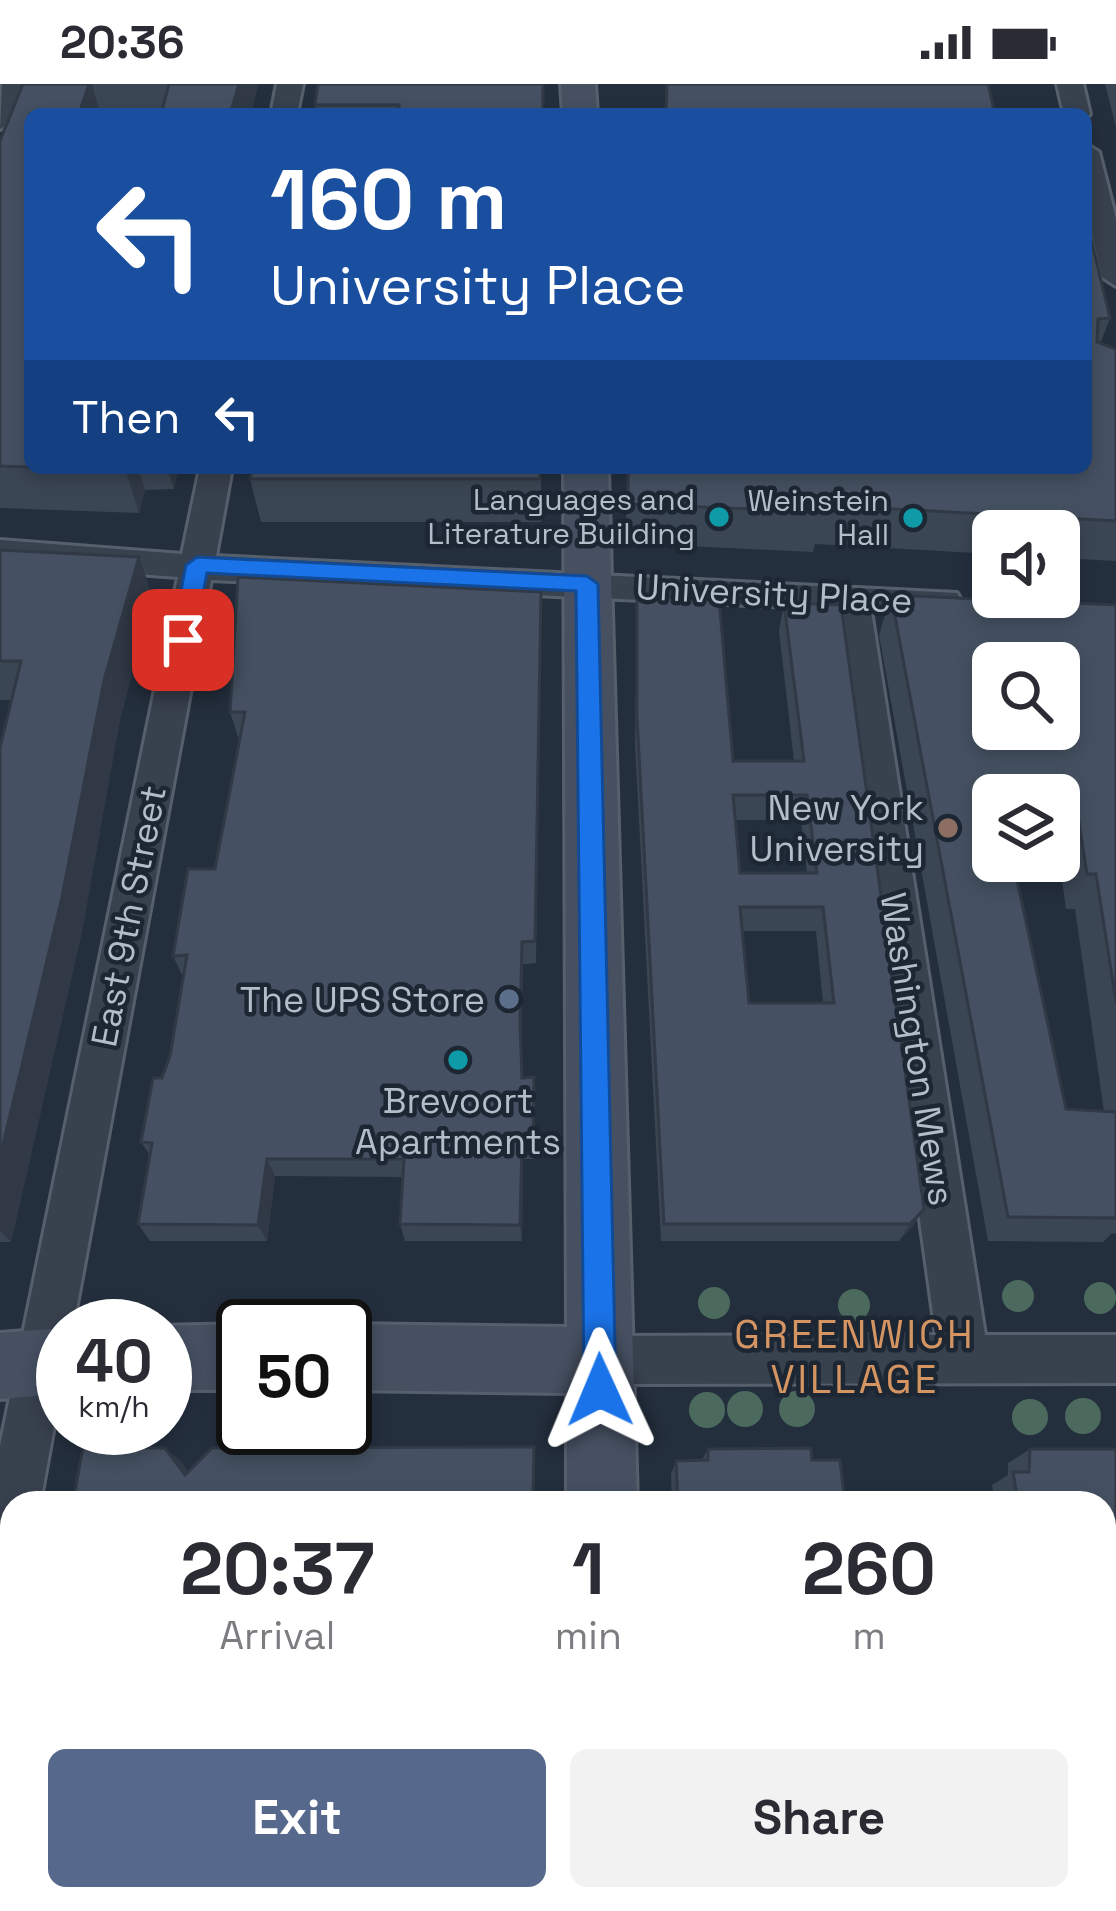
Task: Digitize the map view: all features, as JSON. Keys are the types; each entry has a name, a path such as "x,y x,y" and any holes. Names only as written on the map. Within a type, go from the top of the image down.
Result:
{"main road":[{"path":"586,474 602,1491"},
{"path":"372,1357 599,1360"}],"street":[{"path":"0,121 15,84"},
{"path":"1095,173 1116,277"},
{"name":"East 9th Street","path":"16,1491 34,1364 215,474"},
{"name":"University Place","path":"0,552 972,603"},
{"name":"Washington Mews","path":"851,597 964,1359"},
{"path":"599,1360 654,1364 1116,1359"}],"building":[{"path":"23,84 89,84 81,108 24,108 24,467 0,466 0,141"},
{"path":"169,84 239,84 232,108 163,108"},
{"path":"318,84 543,84 543,108 315,105"},
{"path":"667,84 988,84 994,108 666,108"},
{"path":"1092,243 1110,318 1098,319 1097,342 1116,349 1116,521 1080,519 1080,510 972,513 822,505 822,512 628,504 628,474 1092,474"},
{"path":"251,474 540,474 540,479 250,479"},
{"path":"0,550 139,557 104,680 62,897 0,1157 0,748 21,661 0,661"},
{"path":"238,577 541,592 535,941 522,942 520,1024 522,1078 534,1077 533,1141 522,1141 520,1225 400,1224 404,1159 267,1159 258,1225 138,1224 152,1143 141,1142 153,1078 162,1078 170,1056 187,955 173,956 188,869 215,869 245,712 230,712"},
{"path":"891,595 972,599 972,618 1080,618 1080,603 1116,605 1116,1002 1096,874 1087,874 1080,829 1080,774 972,774 972,882 1017,882 1066,1109 1116,1112 1116,1218 1008,1217"},
{"path":"637,596 719,599 733,761 804,761 784,603 841,605 924,1209 910,1224 664,1224 637,717","holes":["733,795 807,795 817,873 740,873","740,907 823,907 834,1003 749,1003"]},
{"path":"534,1447 533,1491 75,1491 82,1455 170,1455 185,1475 212,1448 216,1455 372,1455 372,1448"},
{"path":"811,1448 812,1460 840,1460 844,1491 677,1491 676,1461 708,1460 708,1449"},
{"path":"1030,1449 1116,1449 1116,1491 1016,1491 1013,1472 1029,1472"}],"place":[{"name":"Languages and Literature Building","path":"719,517"},
{"name":"Weinstein Hall","path":"913,518"},
{"name":"New York University","path":"948,828"},
{"name":"The UPS Store","path":"509,999"},
{"name":"Brevoort Apartments","path":"458,1060"}],"district":[{"name":"GREENWICH VILLAGE","path":"855,1356"}],"route":[{"path":"183,640 197,565 587,584 600,1390"}]}
